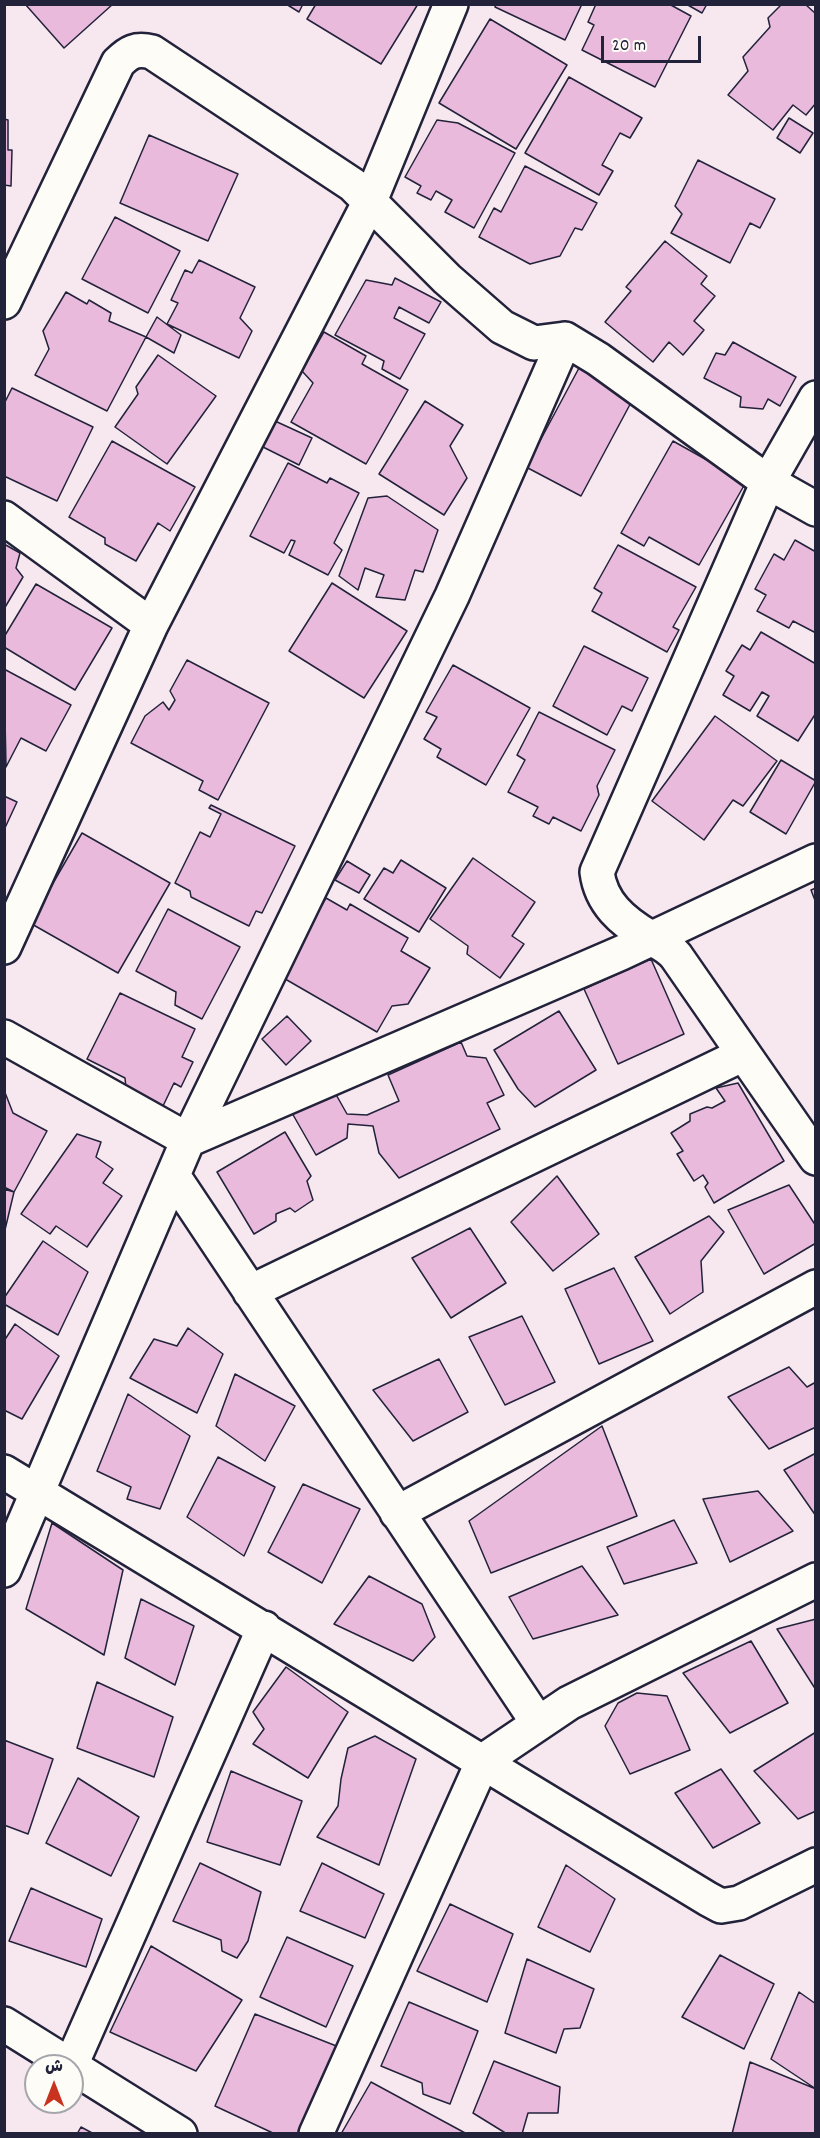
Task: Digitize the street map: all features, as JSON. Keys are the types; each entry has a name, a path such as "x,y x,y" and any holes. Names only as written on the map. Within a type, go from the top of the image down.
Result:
{"street":[{"path":"4,947 151,625 370,201 451,4"},
{"path":"5,301 118,63 129,53 140,49 152,52 353,184 453,285 502,327 534,344 565,339 598,359 768,482 816,509"},
{"path":"4,1570 188,1140 452,596 565,339"},
{"path":"816,398 768,482 597,872 599,886 606,902 626,921 651,938 668,946 676,956 816,1158"},
{"path":"4,518 151,625"},
{"path":"188,1140 651,938 816,861"},
{"path":"4,1037 188,1140"},
{"path":"250,1292 744,1054"},
{"path":"174,1177 538,1723"},
{"path":"397,1513 816,1287"},
{"path":"4,1472 721,1906 739,1903 816,1865"},
{"path":"316,2133 483,1761 569,1703 816,1580"},
{"path":"76,2054 264,1628"},
{"path":"4,2024 53,2054"},
{"path":"84,2073 180,2133"}],"building":[{"path":"25,4 113,4 64,48"},
{"path":"286,4 303,4 299,12"},
{"path":"316,4 418,4 381,64 307,19"},
{"path":"496,4 582,4 565,40 495,7"},
{"path":"596,4 669,4 691,16 655,87 582,50 594,25 588,22"},
{"path":"686,4 707,4 702,13"},
{"path":"782,4 805,4 816,14 816,103 806,115 793,105 773,130 728,95 748,71 743,57 770,27 768,18"},
{"path":"490,19 567,65 516,149 439,103"},
{"path":"569,77 642,118 630,138 620,133 602,165 613,171 599,195 525,153"},
{"path":"789,118 813,133 800,153 777,138"},
{"path":"4,119 8,120 8,150 12,150 11,186 4,185"},
{"path":"437,120 458,123 515,153 474,228 445,212 452,200 436,191 431,200 417,193 421,186 405,177"},
{"path":"149,135 238,174 208,241 120,203"},
{"path":"698,160 775,199 760,228 750,223 730,263 671,233 682,214 675,206"},
{"path":"525,166 597,203 582,230 575,228 560,256 530,264 479,237 494,208 501,212"},
{"path":"115,217 180,251 148,313 82,279"},
{"path":"665,241 707,276 701,284 715,296 694,321 704,330 683,355 669,342 653,362 605,322 631,291 626,287"},
{"path":"199,260 255,287 240,318 252,331 239,358 167,324 178,303 171,300 185,270 192,273"},
{"path":"395,278 441,302 429,323 399,307 394,318 425,334 400,379 382,369 384,361 335,335 366,280 392,285"},
{"path":"66,292 87,304 89,300 111,313 109,321 146,337 107,411 35,375 49,349 43,331"},
{"path":"157,317 181,335 174,353 146,337"},
{"path":"324,332 366,356 362,364 408,390 366,464 291,422 313,383 302,371"},
{"path":"733,342 796,377 780,406 768,399 763,409 740,407 741,397 704,378 716,353 725,355"},
{"path":"158,355 216,396 167,464 115,427 138,394 136,387"},
{"path":"579,368 634,397 581,496 526,467"},
{"path":"12,388 93,427 57,501 4,476 4,404"},
{"path":"425,401 463,425 450,446 467,478 444,515 379,474"},
{"path":"275,421 312,438 299,465 263,447"},
{"path":"112,441 195,487 170,531 158,523 136,561 105,544 105,538 69,517"},
{"path":"673,441 746,482 699,565 649,537 644,546 621,533"},
{"path":"288,463 327,483 330,478 359,493 334,543 342,550 328,575 289,555 295,541 291,540 284,553 250,536"},
{"path":"387,496 438,530 423,572 415,570 405,600 376,597 384,575 365,568 358,590 339,576 368,498"},
{"path":"795,540 816,552 816,633 793,621 789,628 757,611 766,595 755,589 774,554 784,560"},
{"path":"4,544 20,553 16,568 23,577 4,609"},
{"path":"618,545 696,587 673,627 679,630 667,652 592,611 602,593 594,588"},
{"path":"332,583 407,631 364,698 289,651"},
{"path":"36,584 112,628 75,690 4,647 4,637"},
{"path":"761,632 816,664 816,713 798,741 757,716 769,696 762,692 750,711 723,695 734,676 726,671 742,645 750,650"},
{"path":"584,646 648,678 632,711 622,706 607,735 553,706"},
{"path":"187,660 269,703 218,800 199,790 203,781 131,743 145,716 163,702 169,710 175,700 170,691"},
{"path":"453,665 530,708 486,785 437,757 441,749 424,739 437,717 426,712"},
{"path":"4,669 71,705 46,751 21,738 6,767"},
{"path":"539,712 615,750 597,786 599,795 581,831 553,817 549,824 533,816 538,807 508,792 525,760 517,755"},
{"path":"715,716 777,761 743,806 733,800 704,840 652,801"},
{"path":"781,760 816,781 786,834 750,812"},
{"path":"4,796 17,802 4,830"},
{"path":"211,805 295,846 262,913 256,911 249,926 191,897 190,891 175,883 200,832 210,837 221,814 209,808"},
{"path":"82,833 170,883 118,973 30,923"},
{"path":"473,858 535,902 512,936 524,944 500,978 467,954 468,946 430,919"},
{"path":"401,860 446,888 419,932 364,899 384,868 393,873"},
{"path":"347,861 370,875 359,893 335,880"},
{"path":"816,888 816,903 811,890"},
{"path":"326,898 347,910 350,904 408,938 401,951 430,968 408,1004 392,1006 377,1032 280,976"},
{"path":"168,909 240,947 202,1019 175,1005 176,992 136,971"},
{"path":"651,959 684,1034 618,1064 584,989"},
{"path":"120,993 195,1029 182,1057 193,1062 181,1087 174,1083 163,1106 126,1088 125,1078 87,1059"},
{"path":"559,1011 596,1070 535,1107 518,1089 494,1050"},
{"path":"287,1016 311,1041 286,1065 262,1039"},
{"path":"461,1042 467,1056 486,1058 504,1095 487,1103 500,1129 399,1178 379,1153 373,1126 348,1124 347,1138 316,1155 292,1113 334,1091 347,1114 367,1115 399,1101 388,1075"},
{"path":"738,1083 784,1161 714,1203 705,1187 708,1183 703,1175 694,1181 677,1154 683,1151 671,1133 690,1121 690,1114 707,1107 712,1108 725,1101 716,1088"},
{"path":"4,1090 13,1113 47,1131 14,1192 4,1187"},
{"path":"285,1132 311,1176 307,1181 313,1200 295,1212 290,1208 276,1214 276,1221 254,1234 217,1172"},
{"path":"77,1134 101,1142 96,1157 113,1169 103,1183 122,1196 87,1247 56,1226 50,1234 21,1214"},
{"path":"557,1176 599,1234 553,1271 511,1222"},
{"path":"789,1185 816,1226 816,1243 764,1274 728,1210"},
{"path":"4,1189 14,1192 4,1234"},
{"path":"709,1216 724,1232 701,1261 703,1292 670,1314 635,1257"},
{"path":"470,1228 506,1283 451,1318 412,1258"},
{"path":"43,1241 88,1272 58,1335 4,1304 4,1298"},
{"path":"614,1268 653,1341 599,1364 565,1289"},
{"path":"522,1316 555,1382 505,1405 469,1337"},
{"path":"15,1324 59,1356 22,1419 4,1410 4,1341"},
{"path":"188,1328 223,1354 197,1413 130,1378 154,1339 177,1346"},
{"path":"439,1359 468,1412 413,1441 373,1390"},
{"path":"789,1367 807,1387 816,1382 816,1427 769,1449 728,1397"},
{"path":"235,1374 295,1406 265,1461 216,1426"},
{"path":"128,1394 190,1436 160,1509 127,1499 131,1487 97,1471"},
{"path":"602,1426 637,1516 491,1573 469,1521"},
{"path":"816,1453 816,1516 784,1470"},
{"path":"218,1457 275,1487 244,1556 187,1517"},
{"path":"303,1484 360,1509 322,1583 268,1552"},
{"path":"758,1491 793,1531 730,1562 703,1499"},
{"path":"674,1520 697,1563 624,1584 607,1547"},
{"path":"52,1523 123,1570 104,1655 26,1609"},
{"path":"582,1566 618,1615 533,1639 509,1597"},
{"path":"369,1576 422,1604 435,1637 413,1661 334,1624"},
{"path":"141,1599 194,1626 175,1685 125,1658"},
{"path":"816,1619 816,1690 777,1629"},
{"path":"751,1641 788,1703 730,1733 683,1673"},
{"path":"286,1667 348,1712 308,1778 253,1744 264,1729 253,1712"},
{"path":"97,1682 173,1717 154,1777 77,1748"},
{"path":"637,1693 667,1696 690,1750 630,1774 605,1726 618,1703"},
{"path":"816,1732 816,1811 798,1819 754,1771"},
{"path":"375,1736 416,1759 379,1865 317,1837 338,1806 348,1748"},
{"path":"4,1740 53,1759 28,1834 4,1825"},
{"path":"721,1769 760,1823 713,1848 675,1793"},
{"path":"231,1771 302,1801 280,1865 207,1842"},
{"path":"78,1778 139,1817 111,1876 46,1843"},
{"path":"200,1863 261,1892 248,1941 237,1958 222,1951 221,1940 173,1921"},
{"path":"322,1863 384,1894 365,1938 300,1911"},
{"path":"566,1865 615,1899 590,1952 538,1927"},
{"path":"31,1888 102,1919 86,1967 9,1941"},
{"path":"450,1904 513,1934 487,2002 417,1971"},
{"path":"287,1937 353,1966 326,2027 260,1997"},
{"path":"151,1946 242,2000 196,2071 110,2032"},
{"path":"720,1955 774,1984 744,2049 682,2017"},
{"path":"527,1959 594,1989 580,2028 564,2029 556,2053 505,2033"},
{"path":"799,1992 816,2004 816,2089 771,2059"},
{"path":"409,2002 478,2031 450,2104 423,2094 422,2083 381,2066"},
{"path":"255,2014 344,2049 310,2134 275,2134 215,2106"},
{"path":"494,2061 560,2087 558,2113 528,2113 522,2134 507,2134 473,2113"},
{"path":"750,2062 816,2089 816,2134 732,2134"},
{"path":"371,2082 467,2134 341,2134"},
{"path":"81,2127 94,2134 77,2134"}]}
